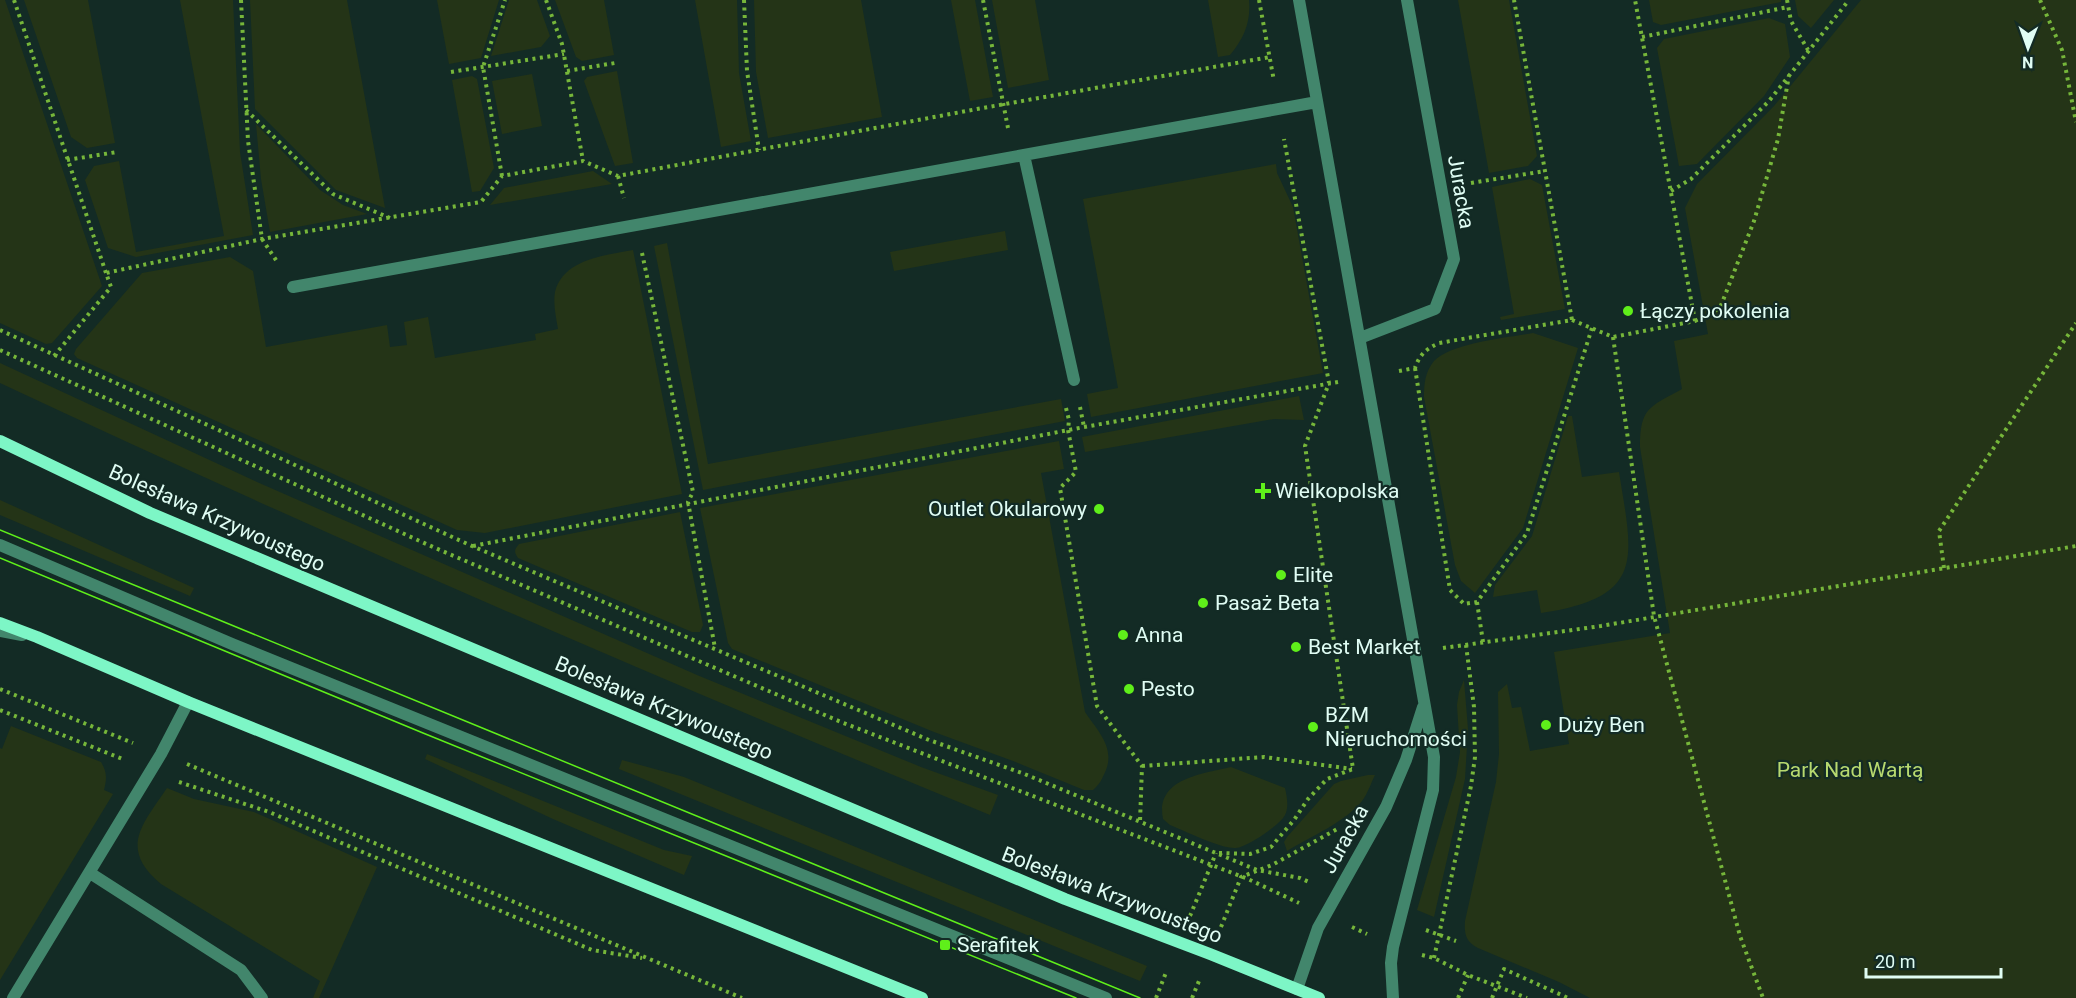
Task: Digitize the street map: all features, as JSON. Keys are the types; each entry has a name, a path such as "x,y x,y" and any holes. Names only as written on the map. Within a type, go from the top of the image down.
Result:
{"street":[{"name":"Juracka","path":"1299,0 1434,758 1433,790 1396,931 1391,963 1393,998"},
{"name":"Juracka","path":"1360,338 1435,309 1454,259 1407,0"},
{"path":"292,287 1317,102"},
{"path":"1024,155 1074,380"},
{"name":"Bolesława Krzywoustego","path":"0,441 161,517 1065,899 1210,954 1296,994 1319,998"},
{"path":"0,545 232,644 1106,998"},
{"path":"0,623 188,702 922,998"},
{"path":"0,631 37,637"},
{"path":"13,998 161,754 188,702"},
{"name":"Juracka","path":"1296,994 1318,928 1386,807 1406,760 1424,706"},
{"path":"90,873 241,970 262,998"}],"path":[{"path":"14,0 111,287 54,356"},
{"path":"241,0 248,141 262,239 292,287"},
{"path":"502,176 483,68 505,0"},
{"path":"546,0 564,54 583,161"},
{"path":"744,0 747,70 759,150"},
{"path":"983,0 1011,146 1024,155"},
{"path":"1259,0 1329,383 1305,446 1353,769"},
{"path":"1514,0 1572,320"},
{"path":"1635,0 1695,321"},
{"path":"1787,0 1791,21 1808,50"},
{"path":"1671,192 1692,179 1769,101 1849,0"},
{"path":"2040,0 2062,50 2076,122"},
{"path":"1642,37 1788,7"},
{"path":"451,72 564,54"},
{"path":"106,273 262,239 481,202 502,176 583,161 618,176 1270,57"},
{"path":"567,71 615,63"},
{"path":"1477,602 1464,604 1450,590 1415,368 1419,356 1427,348 1439,343 1572,320 1613,337 1695,321 1720,308 1754,221 1778,139 1789,75"},
{"path":"246,110 333,194 391,219"},
{"path":"68,160 117,152"},
{"path":"1441,188 1545,171"},
{"path":"618,176 636,226 693,492 688,502 715,649"},
{"path":"1944,568 1939,531 2076,323"},
{"path":"1483,642 1477,602 1527,533 1592,328"},
{"path":"0,330 472,546 929,740 1022,773 1216,853 1250,854 1271,848 1308,799 1327,779 1353,769"},
{"path":"1613,337 1654,616 1740,936 1763,998"},
{"path":"0,350 433,548 841,722 1241,877 1272,866 1353,820 1386,807"},
{"path":"1399,371 1415,368"},
{"path":"1074,380 1064,395 1076,472 1060,488 1097,706 1142,766 1140,822"},
{"path":"472,546 688,502 1346,380"},
{"path":"1082,418 1084,427"},
{"path":"1416,652 1601,626 2076,546"},
{"path":"0,689 161,754 742,998"},
{"path":"0,710 203,791 269,812 592,950 647,959"},
{"path":"1142,766 1264,758 1353,769"},
{"path":"1492,998 1504,969 1568,998"},
{"path":"1458,998 1468,975 1527,998"}],"green space":[{"path":"0,0 5,0 102,286 52,343 46,344 0,323"},
{"path":"24,0 88,0 115,143 87,148 71,137"},
{"path":"180,0 233,0 240,152 253,235 136,257 108,248 85,180 94,166 119,161 136,252 224,236"},
{"path":"250,0 347,0 385,208 336,190 255,109"},
{"path":"437,0 499,0 481,58 449,64"},
{"path":"509,0 537,0 550,36 541,47 491,56"},
{"path":"555,0 604,0 614,55 582,61 576,57"},
{"path":"695,0 737,0 739,73 751,141 721,147"},
{"path":"754,0 861,0 882,117 768,138 756,72"},
{"path":"951,0 975,0 993,97 970,101"},
{"path":"992,0 1035,0 1049,80 1008,88"},
{"path":"1208,0 1249,0 1246,29 1230,55 1218,57"},
{"path":"1458,0 1509,0 1537,156 1528,166 1489,173"},
{"path":"1649,0 1781,0 1781,2 1661,25 1653,22"},
{"path":"1795,0 1834,0 1811,28 1798,16"},
{"name":"Park Nad Wartą","path":"1861,0 2076,0 2076,998 1590,998 1559,982 1478,948 1468,940 1466,934 1465,921 1496,782 1499,754 1498,692 1507,684 1512,708 1521,707 1530,751 1569,744 1554,652 1670,633 1640,447 1640,434 1649,410 1682,389 1674,341 1708,334 1685,208 1697,184 1774,106"},
{"path":"1769,18 1785,24 1790,57 1764,96 1697,164 1679,166 1657,48 1664,39"},
{"path":"617,71 633,163 615,166 584,81 587,77"},
{"path":"532,74 542,126 502,134 492,81"},
{"path":"472,76 477,79 494,168 480,191 472,192 452,80"},
{"path":"256,124 320,190 343,205 367,214 270,232 261,179"},
{"path":"1276,164 1277,173 1293,207 1323,373 1091,417 1087,394 1118,388 1083,199"},
{"path":"593,171 612,184 490,205 504,188"},
{"path":"1530,179 1542,185 1565,309 1501,320 1500,317 1514,314 1492,187"},
{"path":"1005,231 1008,250 894,271 890,252"},
{"path":"667,243 708,464 1061,399 1065,421 703,490 654,246"},
{"path":"633,250 682,494 485,533 457,530 77,358 74,354 142,273 230,257 253,271 266,347 387,325 390,347 407,345 404,322 428,317 435,358 536,340 535,334 558,329 555,292 567,272 587,260"},
{"path":"1533,333 1578,348 1523,528 1475,593 1461,581 1455,565 1424,397 1426,378 1434,361 1453,350 1466,345"},
{"path":"0,363 257,482 697,675 921,767 998,795 990,815 492,605 122,440 0,383"},
{"path":"1299,396 1304,420 1274,419 1085,452 1082,437"},
{"path":"1568,416 1572,416 1582,477 1619,472 1628,551 1625,569 1616,584 1599,596 1575,606 1541,613 1537,590 1493,597 1495,585 1532,536"},
{"path":"1059,441 1064,469 1041,473 1085,712 1103,739 1108,754 1106,770 1101,781 1093,790 1084,790 934,732 732,649 728,643 700,508"},
{"path":"0,500 194,588 190,596 0,515"},
{"path":"680,512 703,625 700,632 692,632 518,558 515,553 519,544"},
{"path":"1464,680 1468,729 1465,779 1434,917 1417,910 1456,777 1460,752 1457,705"},
{"path":"11,726 101,762 106,775 104,790 113,794 0,980 0,748 2,749"},
{"path":"427,754 664,850 692,856 684,875 553,819 425,759"},
{"path":"622,760 684,777 1147,966 1140,981 619,769"},
{"path":"1231,767 1285,788 1287,802 1285,815 1270,830 1248,844 1229,848 1170,825 1163,819 1162,805 1166,795 1174,786 1195,776"},
{"path":"1375,775 1364,798 1355,809 1337,823 1287,851 1284,842 1287,837 1334,784"},
{"path":"167,788 194,799 254,812 377,867 319,998 313,998 320,981 161,884 148,871 140,859 139,836 150,813"}],"tram line":[{"path":"0,530 1140,998"},
{"path":"0,558 423,733 1076,998"}],"place":[{"name":"Łączy pokolenia","path":"1628,311"},
{"name":"Wielkopolska","path":"1263,491"},
{"name":"Outlet Okularowy","path":"1099,509"},
{"name":"Elite","path":"1281,575"},
{"name":"Pasaż Beta","path":"1203,603"},
{"name":"Anna","path":"1123,635"},
{"name":"Best Market","path":"1296,647"},
{"name":"Pesto","path":"1129,689"},
{"name":"Duży Ben","path":"1546,725"},
{"name":"BZM Nieruchomości","path":"1313,727"},
{"name":"Serafitek","path":"945,945"}]}
